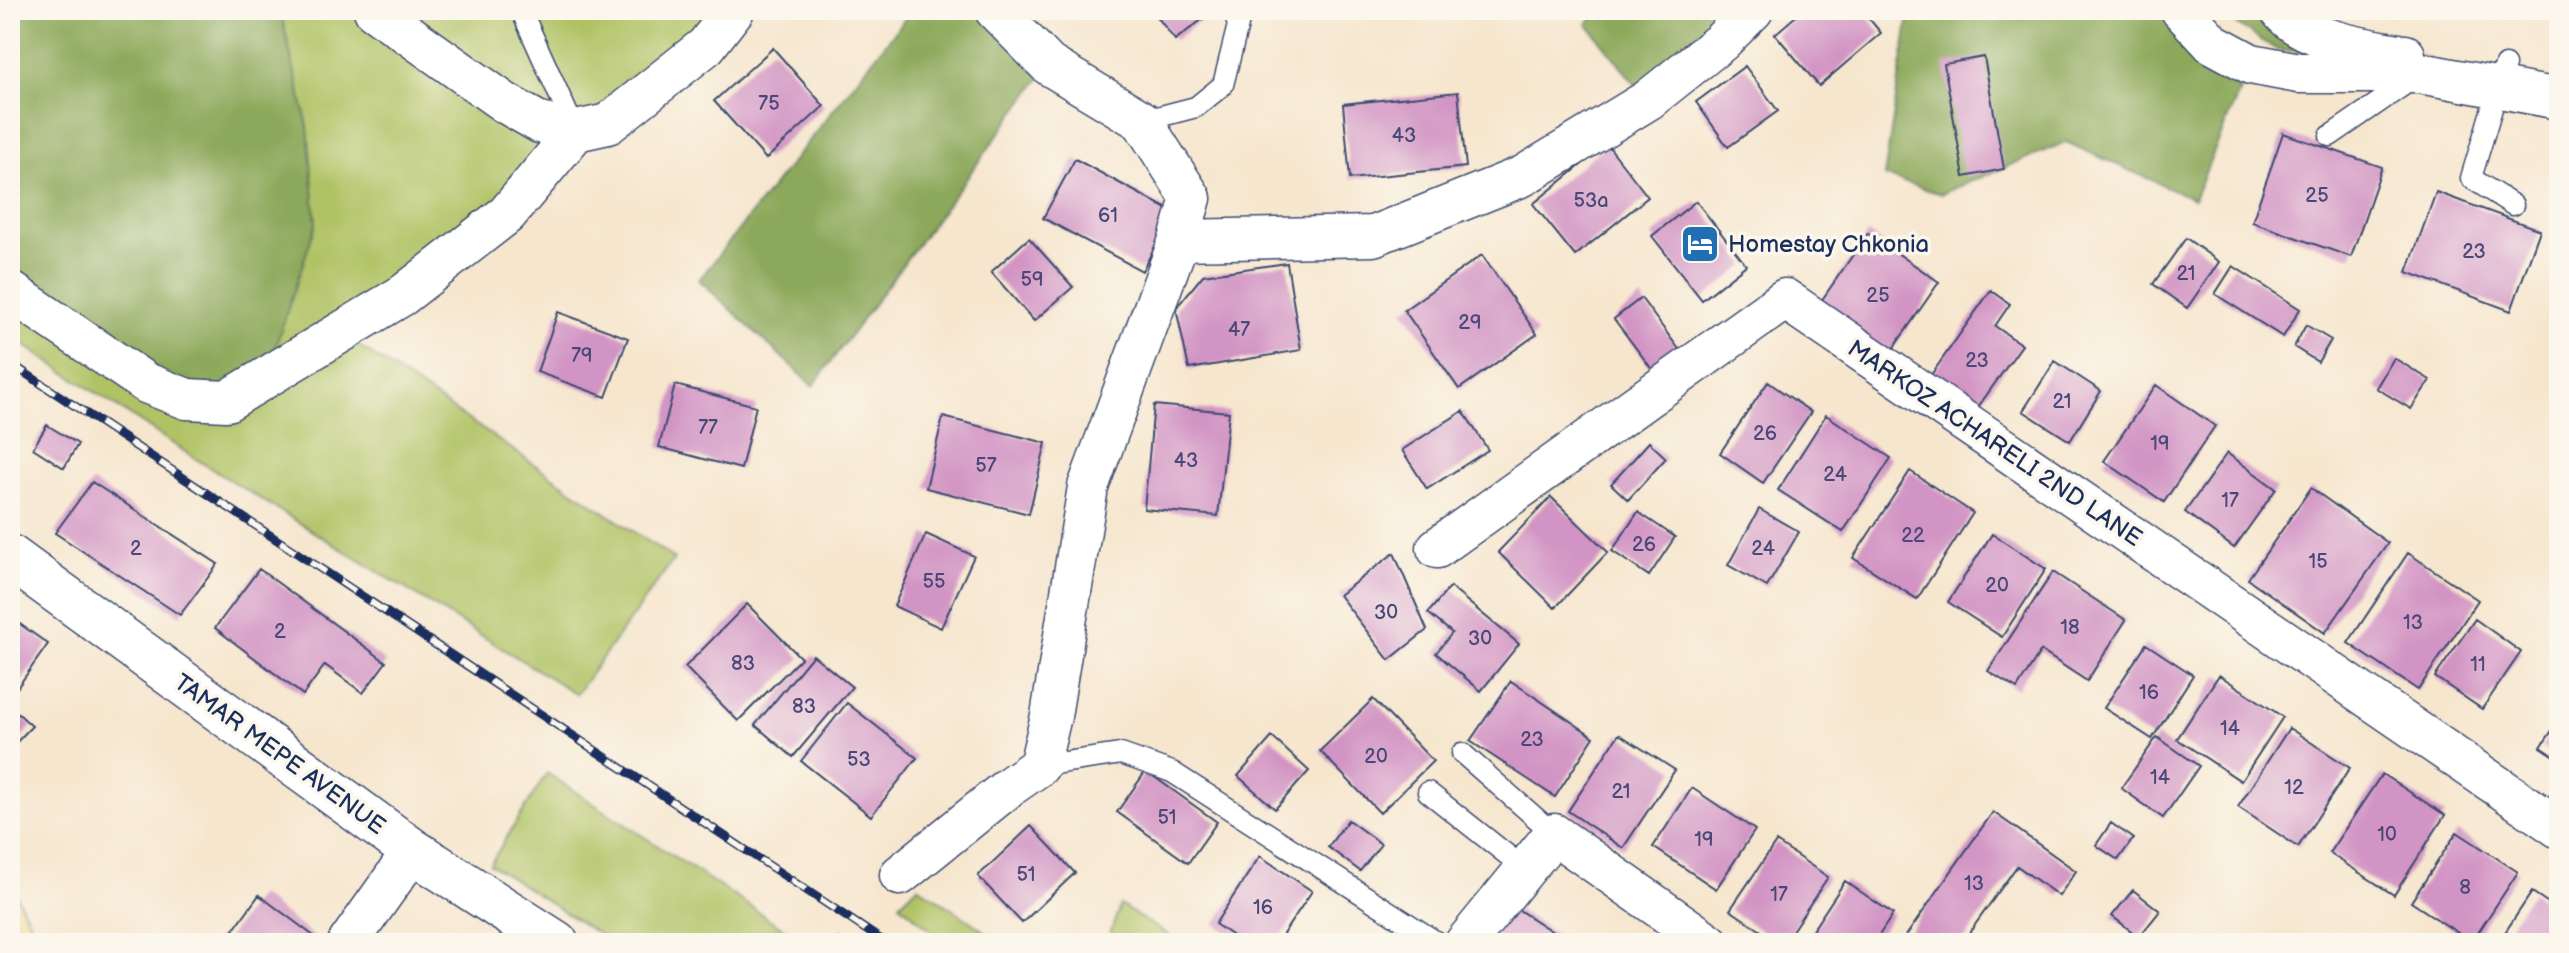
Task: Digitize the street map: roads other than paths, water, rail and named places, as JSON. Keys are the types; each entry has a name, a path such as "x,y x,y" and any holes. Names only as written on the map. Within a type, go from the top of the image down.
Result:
{"main road":[{"name":"TAMAR MEPE AVENUE","path":"10,557 413,851 556,943"}],"street":[{"path":"374,10 505,103 540,123 576,131 608,124 706,46 734,10"},
{"path":"900,875 1039,766 1051,716 1088,487 1179,240 1191,198 1142,121 1049,65 995,10"},
{"path":"1179,240 1373,236 1523,176 1648,100 1721,42 1753,10"},
{"path":"2181,10 2212,43 2251,64 2299,73 2502,77 2559,99"},
{"path":"2280,10 2287,19 2336,42 2431,60 2559,92"},
{"path":"10,291 146,383 187,399 227,401 403,295 507,214 576,131"},
{"name":"MARKOZ ACHARELI 2ND LANE","path":"1437,548 1785,299 2559,828"},
{"path":"1465,943 1554,834 1709,943"},
{"path":"348,943 413,851"}],"lane":[{"path":"521,10 576,131"},
{"path":"1142,121 1196,107 1223,85 1238,25 1233,10"},
{"path":"2330,136 2420,73"},
{"path":"2502,77 2471,178 2513,205"},
{"path":"1462,753 1554,834"},
{"path":"1039,766 1121,754 1172,772 1438,943"},
{"path":"1428,792 1525,869"}],"railway":[{"path":"10,363 886,943"}],"place":[{"name":"Homestay Chkonia","path":"1700,244"}]}
